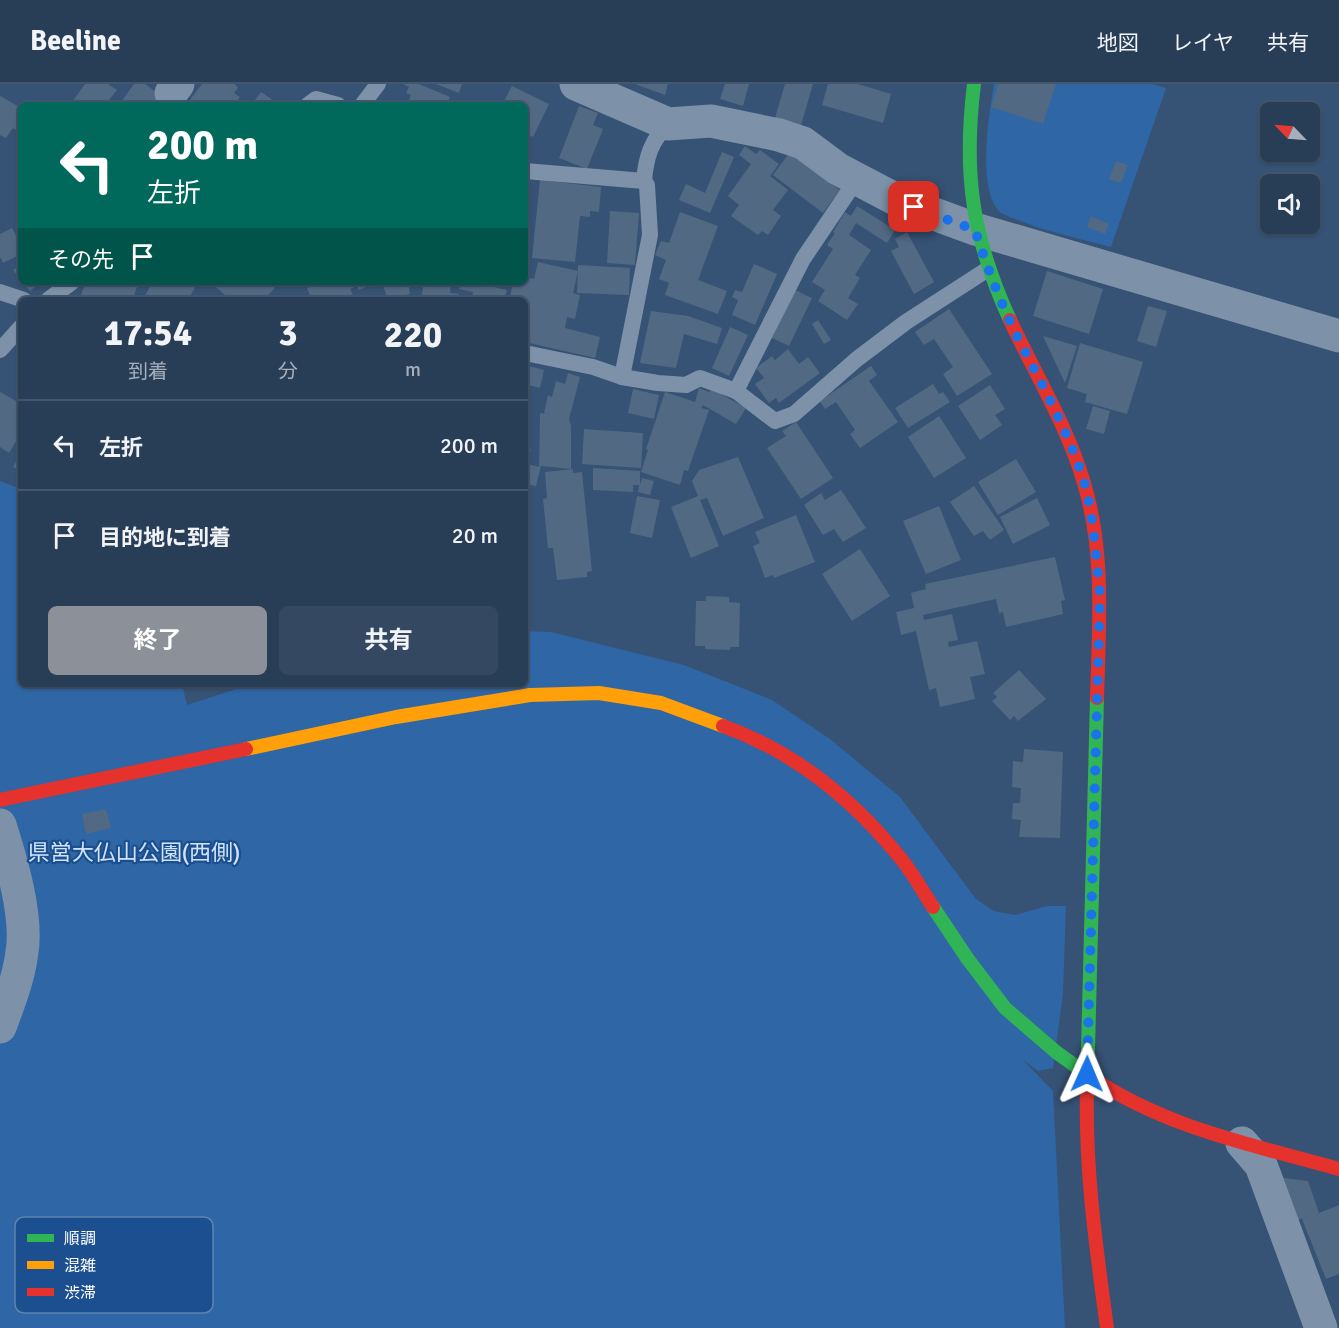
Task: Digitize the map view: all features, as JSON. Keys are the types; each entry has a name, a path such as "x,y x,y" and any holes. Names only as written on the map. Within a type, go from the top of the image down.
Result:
{"street":[{"path":"576,84 668,124 711,121 779,135 803,143 838,169 898,201 975,230 1339,336"},
{"path":"974,84 967,166 975,230 1014,330 1067,436 1084,485 1095,534 1100,594 1086,1132 1089,1189 1107,1328"},
{"path":"0,800 396,717 530,695 599,693 661,703 749,735 788,756 820,778 852,806 903,861 985,983 1005,1008 1056,1052 1107,1089 1193,1128 1339,1169"},
{"path":"0,825 18,895 23,934 21,959 0,1027"},
{"path":"1242,1143 1261,1165 1321,1328"}],"lane":[{"path":"364,102 378,84"},
{"path":"312,102 316,99 327,102"},
{"path":"622,377 650,235 647,185 644,181 646,162 657,135 668,124"},
{"path":"528,171 644,181"},
{"path":"736,391 803,259 857,179"},
{"path":"528,354 593,367 622,377 686,385 699,378 736,391 775,421 794,414 857,359 906,322 988,268"},
{"path":"52,297 68,285"},
{"path":"0,292 18,298"},
{"path":"0,350 18,330"}],"green space":[{"path":"994,84 1152,84 1166,88 1111,247 1052,232 1009,217 1001,213 993,203 986,171 986,152"},
{"name":"県営大仏山公園(西側)","path":"0,481 18,488 18,687 183,687 187,705 243,687 528,687 528,631 551,632 684,665 772,700 830,739 900,797 976,899 994,911 1015,915 1047,906 1066,906 1063,994 1053,1068 1038,1071 1023,1060 1053,1091 1065,1328 0,1328"}],"building":[{"path":"85,84 108,84 117,90 107,102 72,102"},
{"path":"134,84 145,84 168,102 121,102"},
{"path":"202,84 235,84 238,88 234,93 240,97 236,102 188,102"},
{"path":"403,84 419,84 450,97 448,102 408,102 411,95 406,93 409,87"},
{"path":"436,84 462,84 459,93"},
{"path":"635,84 668,84 665,95"},
{"path":"725,84 749,84 743,106 720,99"},
{"path":"785,84 813,84 801,125 775,118"},
{"path":"828,84 858,84 891,94 883,123 822,105"},
{"path":"998,84 1056,84 1043,124 991,107"},
{"path":"512,86 549,104 533,137 528,134 528,102 504,102"},
{"path":"261,92 276,102 253,102"},
{"path":"0,96 18,106 18,131 13,128 6,138 0,135"},
{"path":"579,106 598,113 593,125 603,129 587,169 559,158"},
{"path":"745,146 756,154 760,150 779,164 770,176 788,190 773,210 781,216 768,235 762,231 758,235 731,216 739,205 728,196 751,164 739,155"},
{"path":"722,152 734,157 710,213 679,200 686,184 705,193"},
{"path":"790,152 840,190 823,213 773,175"},
{"path":"1116,161 1128,165 1121,183 1109,179"},
{"path":"540,180 601,187 599,212 590,211 590,217 580,216 575,262 532,258"},
{"path":"857,206 895,230 887,243 856,223 849,235 871,250 855,275 860,278 848,298 858,304 847,320 818,301 825,290 812,282 833,249 827,245 835,233 833,232 845,212 851,216"},
{"path":"610,211 639,213 635,265 607,263"},
{"path":"680,212 718,226 698,280 727,291 718,314 665,295 669,283 659,279 666,260 655,255 661,241 669,243"},
{"path":"1091,216 1109,224 1105,234 1087,227"},
{"path":"12,228 18,239 18,256 3,263 0,257 0,234"},
{"path":"907,232 934,282 914,294 891,251 899,247 895,239"},
{"path":"538,262 578,271 573,293 580,295 575,319 567,317 565,328 600,337 595,358 528,343 528,297 510,297 512,285 528,285 528,278 534,279"},
{"path":"754,264 777,274 755,325 732,315 738,300 732,297 735,290 742,292"},
{"path":"578,265 630,268 629,295 577,293"},
{"path":"18,266 18,277 13,270"},
{"path":"1047,271 1103,289 1089,334 1033,316"},
{"path":"25,285 38,285 30,291"},
{"path":"85,285 138,285 133,297 80,297"},
{"path":"150,285 196,285 190,297 144,297"},
{"path":"213,285 272,285 275,288 266,297 223,297 225,295"},
{"path":"309,285 371,285 359,290 357,286 350,289 354,297 311,297 307,288 310,287"},
{"path":"383,285 408,285 410,294 406,297 387,297"},
{"path":"424,285 451,285 450,293 459,294 458,297 422,297"},
{"path":"460,285 495,285 494,287 507,290 505,297 472,297 473,292 459,289"},
{"path":"795,290 812,298 789,346 772,338"},
{"path":"1148,306 1167,311 1156,347 1137,341"},
{"path":"949,309 992,374 957,396 943,374 953,367 934,339 924,345 915,332"},
{"path":"651,311 688,316 722,328 717,344 684,334 676,368 640,363"},
{"path":"818,320 831,340 824,344 812,324"},
{"path":"730,327 748,335 729,376 712,368"},
{"path":"1043,336 1077,346 1065,383"},
{"path":"1080,343 1143,362 1127,414 1085,402 1087,394 1067,388"},
{"path":"788,349 799,364 808,357 820,373 779,403 776,398 769,403 755,384 764,378 756,368 772,356 775,360"},
{"path":"528,366 544,370 540,388 528,385"},
{"path":"871,366 877,375 869,381 898,422 860,448 850,434 855,430 836,402 825,409 820,401"},
{"path":"568,373 580,377 569,419 571,469 541,466 536,486 528,485 528,464 539,467 540,413 547,414 544,413 548,395 552,397 556,381 565,384"},
{"path":"933,384 939,394 943,392 950,402 908,428 895,408"},
{"path":"990,385 1005,409 995,415 1002,425 980,440 958,406"},
{"path":"699,388 709,392 712,389 746,408 736,424 703,405 701,408 709,410 688,471 684,470 680,485 641,472 648,450 646,449 665,392 695,402"},
{"path":"633,389 659,395 654,419 628,413"},
{"path":"0,392 18,402 18,438 9,453 0,447"},
{"path":"1093,406 1110,411 1104,434 1086,429"},
{"path":"939,416 966,458 934,478 908,437"},
{"path":"796,422 833,478 801,499 767,448 786,436 782,431"},
{"path":"584,429 643,433 641,468 582,464"},
{"path":"738,457 764,518 723,536 707,498 700,500 719,546 691,558 671,507 698,496 692,481 699,470"},
{"path":"18,458 18,470 13,467"},
{"path":"1016,459 1036,492 998,515 978,482"},
{"path":"593,468 640,471 640,485 642,478 654,481 650,495 638,492 639,485 633,485 633,492 593,490"},
{"path":"573,469 573,473 582,472 592,571 587,572 587,577 557,580 553,548 548,548 543,499 547,498 545,472"},
{"path":"974,486 1004,530 990,540 983,531 974,536 950,502"},
{"path":"841,490 866,528 843,542 834,529 823,535 804,505 821,493 825,500"},
{"path":"637,496 660,500 652,538 630,533"},
{"path":"1037,498 1050,525 1013,544 1000,517"},
{"path":"939,506 961,560 926,574 903,521"},
{"path":"796,515 815,562 774,578 773,575 765,578 753,546 760,543 755,532"},
{"path":"528,516 530,544 528,544"},
{"path":"860,549 890,596 852,621 822,574"},
{"path":"1055,557 1065,600 1061,601 1063,614 1006,627 1003,612 999,613 996,599 923,615 924,620 952,614 958,640 948,642 949,647 977,641 985,674 970,677 975,699 940,707 936,688 929,690 916,631 901,635 896,612 914,608 911,593 926,589 925,584"},
{"path":"706,596 729,597 729,602 740,603 739,647 730,647 730,650 705,649 705,646 695,646 696,601 706,601"},
{"path":"1019,670 1046,699 1018,721 1014,716 1010,720 992,701 997,697 993,693"},
{"path":"1024,749 1063,752 1060,838 1019,837 1021,820 1012,819 1013,803 1020,803 1021,788 1012,787 1013,761 1023,762"},
{"path":"106,809 111,828 86,834 82,814"},
{"path":"1276,1177 1308,1181 1319,1213 1339,1205 1339,1274 1326,1279 1302,1219 1312,1215 1293,1222"}],"traffic: fast":[{"path":"974,84 970,147 974,205 987,261 1010,320"},
{"path":"1087,1088 1097,698"},
{"path":"933,907 967,958 1005,1008 1056,1052 1088,1075"}],"traffic: slow":[{"path":"246,749 396,717 530,695 599,693 661,703 723,726"}],"traffic: jam":[{"path":"1010,320 1069,441 1091,509 1099,590 1097,698"},
{"path":"723,726 799,764 844,799 884,838 902,860 933,907"},
{"path":"0,800 246,749"},
{"path":"1088,1075 1146,1108 1177,1121 1241,1142 1339,1169"},
{"path":"1087,1088 1090,1179 1107,1328"}],"route":[{"path":"914,207 975,230 1014,330 1067,436 1084,485 1095,534 1100,594 1087,1074"}]}
